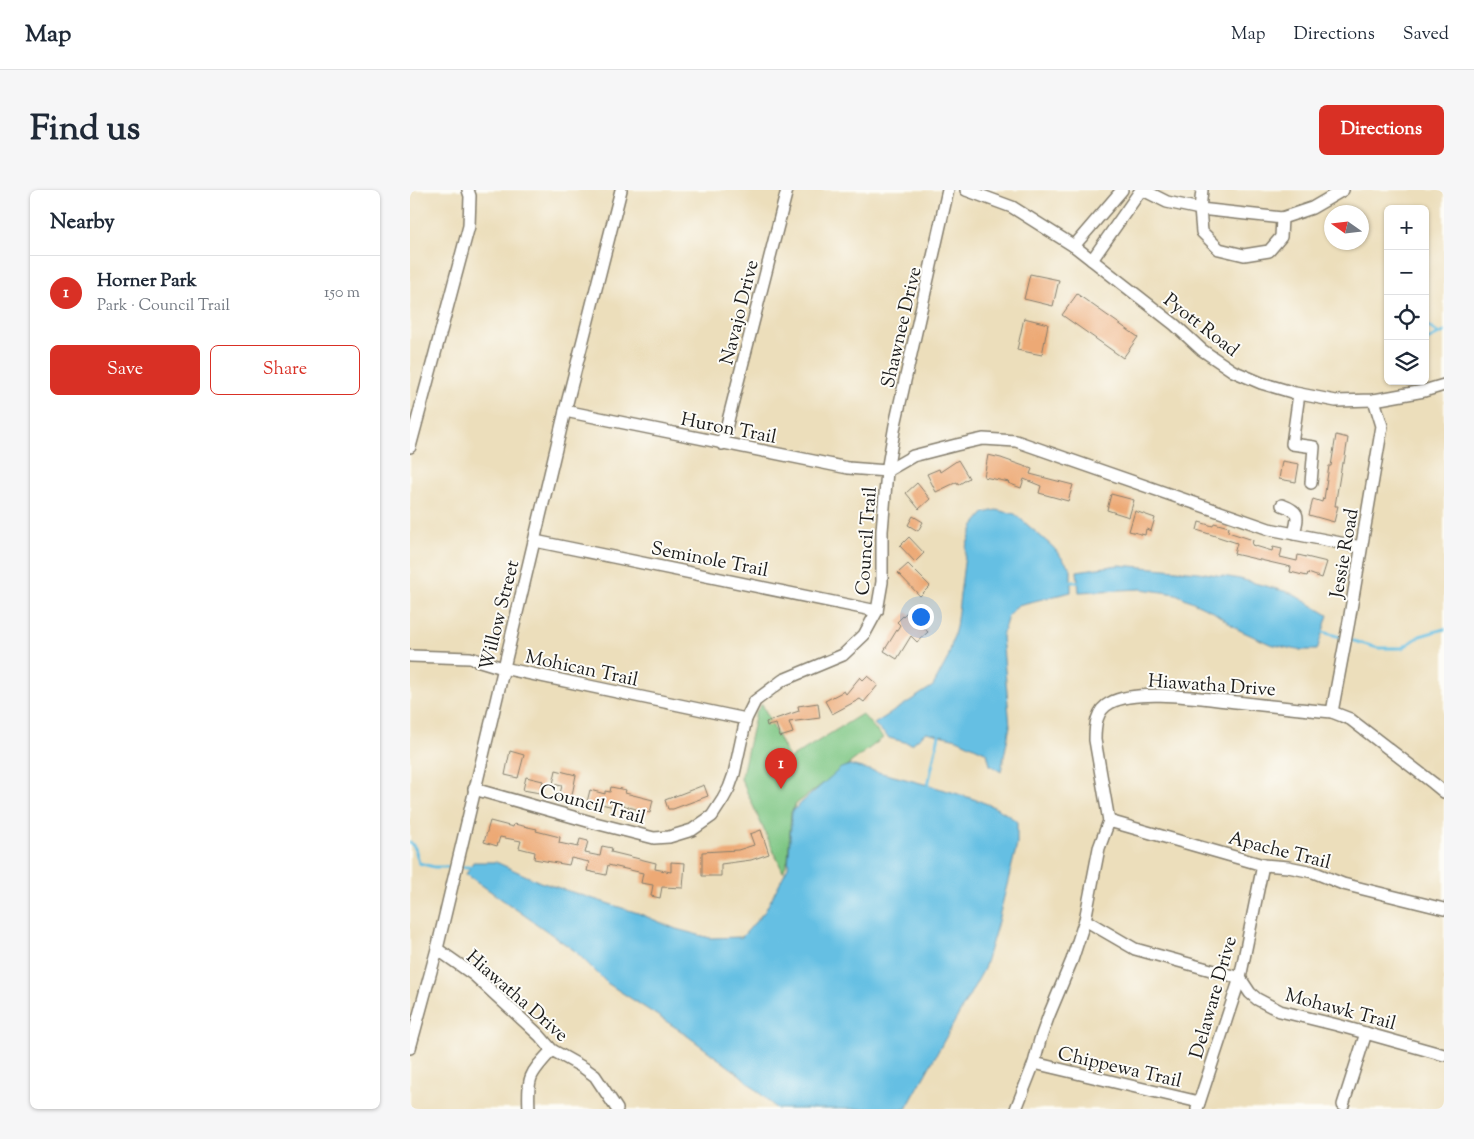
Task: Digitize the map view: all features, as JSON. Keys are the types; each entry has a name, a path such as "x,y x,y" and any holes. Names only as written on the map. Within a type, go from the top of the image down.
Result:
{"street":[{"path":"410,447 469,226 470,196 468,190"},
{"name":"Willow Street","path":"410,1048 437,949 458,854 565,411 621,190"},
{"name":"Navajo Drive","path":"722,444 787,190"},
{"name":"Shawnee Drive","path":"887,471 895,425 948,190"},
{"name":"Pyott Road","path":"966,190 1012,207 1074,246 1175,325 1202,350 1233,371 1299,394 1336,401 1374,400 1424,391 1444,385"},
{"path":"1074,246 1122,190"},
{"path":"1092,260 1142,190 1167,202 1200,209 1282,218 1312,208 1343,190"},
{"path":"1202,190 1200,209 1202,232 1219,249 1244,255 1269,251 1281,237 1282,218"},
{"path":"1299,394 1292,444 1314,447 1310,483"},
{"name":"Jessie Road","path":"1332,712 1382,426 1374,400"},
{"name":"Huron Trail","path":"565,411 848,468 887,471"},
{"name":"Council Trail","path":"474,789 654,838 669,837 692,830 703,823 719,807 729,788 734,774 746,719 756,701 784,680 843,655 864,635 877,611 882,582 882,531 887,471 913,456 983,440 1016,441 1269,529 1362,547"},
{"path":"1282,504 1293,509 1296,513 1297,521 1294,534"},
{"name":"Seminole Trail","path":"535,541 877,611"},
{"name":"Mohican Trail","path":"410,656 470,658 503,668 746,719"},
{"name":"Hiawatha Drive","path":"1109,821 1095,740 1095,726 1102,709 1119,699 1135,697 1170,696 1332,712 1350,720 1444,792"},
{"path":"1016,1109 1034,1063 1049,1015 1072,960 1084,920 1099,848 1109,821"},
{"name":"Apache Trail","path":"1109,821 1263,865 1313,872 1343,884 1444,909"},
{"name":"Delaware Drive","path":"1198,1106 1240,978 1263,865"},
{"path":"1084,920 1135,949 1240,978"},
{"name":"Hiawatha Drive","path":"437,949 474,975 539,1035 552,1050 595,1076 618,1109"},
{"name":"Mohawk Trail","path":"1240,978 1250,993 1273,1008 1443,1055"},
{"path":"1343,1105 1366,1033"},
{"path":"529,1109 528,1087 530,1080 534,1071 552,1050"},
{"name":"Chippewa Trail","path":"1034,1063 1198,1106"}],"green space":[{"path":"762,704 789,759 862,714 883,738 796,804 791,812 788,860 783,872 741,779 756,712"}],"water":[{"path":"996,510 1015,514 1053,547 1071,569 1071,592 1018,605 1008,616 1002,636 1010,726 1001,772 990,765 987,753 957,739 926,732 912,744 889,738 874,724 933,686 948,658 956,627 966,547 974,525 984,513"},
{"path":"1119,565 1199,572 1240,579 1291,593 1328,615 1317,650 1297,650 1270,644 1239,630 1212,611 1176,594 1141,589 1079,592 1077,571"},
{"path":"850,765 971,798 988,804 1017,822 1017,845 984,969 906,1109 777,1109 739,1074 678,1029 607,983 575,951 466,874 473,862 496,862 540,882 638,913 676,929 710,938 742,937 765,911 788,867 792,811 841,768"}],"building":[{"path":"1030,274 1059,280 1053,306 1024,299"},
{"path":"1077,294 1138,337 1123,358 1062,315"},
{"path":"1024,318 1048,324 1042,355 1017,350"},
{"path":"1336,435 1348,438 1344,463 1342,463 1335,506 1338,506 1334,522 1309,515 1313,499 1322,502 1324,499"},
{"path":"988,455 1032,469 1030,474 1073,485 1068,501 1039,493 1041,486 1024,479 1021,488 1009,482 984,477"},
{"path":"958,460 969,478 958,485 957,482 936,492 927,474 939,469 940,472"},
{"path":"1282,461 1299,464 1296,482 1279,479"},
{"path":"917,483 930,499 919,509 906,493"},
{"path":"1111,494 1134,500 1129,517 1107,510"},
{"path":"1135,511 1155,518 1151,531 1146,529 1145,535 1129,531"},
{"path":"913,516 923,522 918,531 908,525"},
{"path":"1199,522 1213,526 1214,523 1229,527 1228,532 1253,540 1252,545 1272,551 1273,547 1282,549 1280,557 1297,561 1298,555 1327,562 1322,578 1308,573 1307,576 1290,572 1291,567 1234,554 1237,543 1197,530"},
{"path":"909,537 924,553 915,562 900,546"},
{"path":"908,564 930,586 920,596 898,573"},
{"path":"907,612 928,632 917,642 911,636 897,659 884,651 900,625 897,622"},
{"path":"867,676 878,685 864,702 860,699 832,714 825,701 844,691 846,694 860,677 863,680"},
{"path":"818,703 820,718 789,722 793,733 780,737 776,724 767,726 766,722 799,711 798,706"},
{"path":"510,751 524,755 518,778 505,775"},
{"path":"556,770 576,775 571,800 559,797 562,786 553,784"},
{"path":"526,777 543,781 540,793 523,790"},
{"path":"704,785 708,796 673,809 668,809 665,800"},
{"path":"611,787 626,790 625,793 653,800 650,813 615,803 614,807 597,803 596,808 586,806 590,790 605,794 605,791 610,792"},
{"path":"490,821 513,827 514,824 537,829 536,831 560,837 559,843 578,847 580,839 588,841 585,853 600,856 602,846 612,848 611,852 656,863 655,869 671,872 671,862 685,863 683,888 662,887 660,898 651,896 653,885 641,883 643,873 608,865 606,875 587,871 589,862 571,858 569,865 534,859 535,852 519,848 521,841 500,837 497,846 484,842"},
{"path":"761,830 769,854 751,860 721,864 721,876 702,876 702,852 738,850 754,845 750,834"}],"waterway":[{"path":"1429,327 1439,334"},
{"path":"1427,340 1444,332"},
{"path":"1071,582 1078,582"},
{"path":"1323,632 1378,648 1402,648 1420,636 1444,629"},
{"path":"928,785 939,735"},
{"path":"410,842 415,848 419,863 434,867 454,867"},
{"path":"460,867 471,867"}],"place":[{"name":"Horner Park","path":"781,789"}]}
